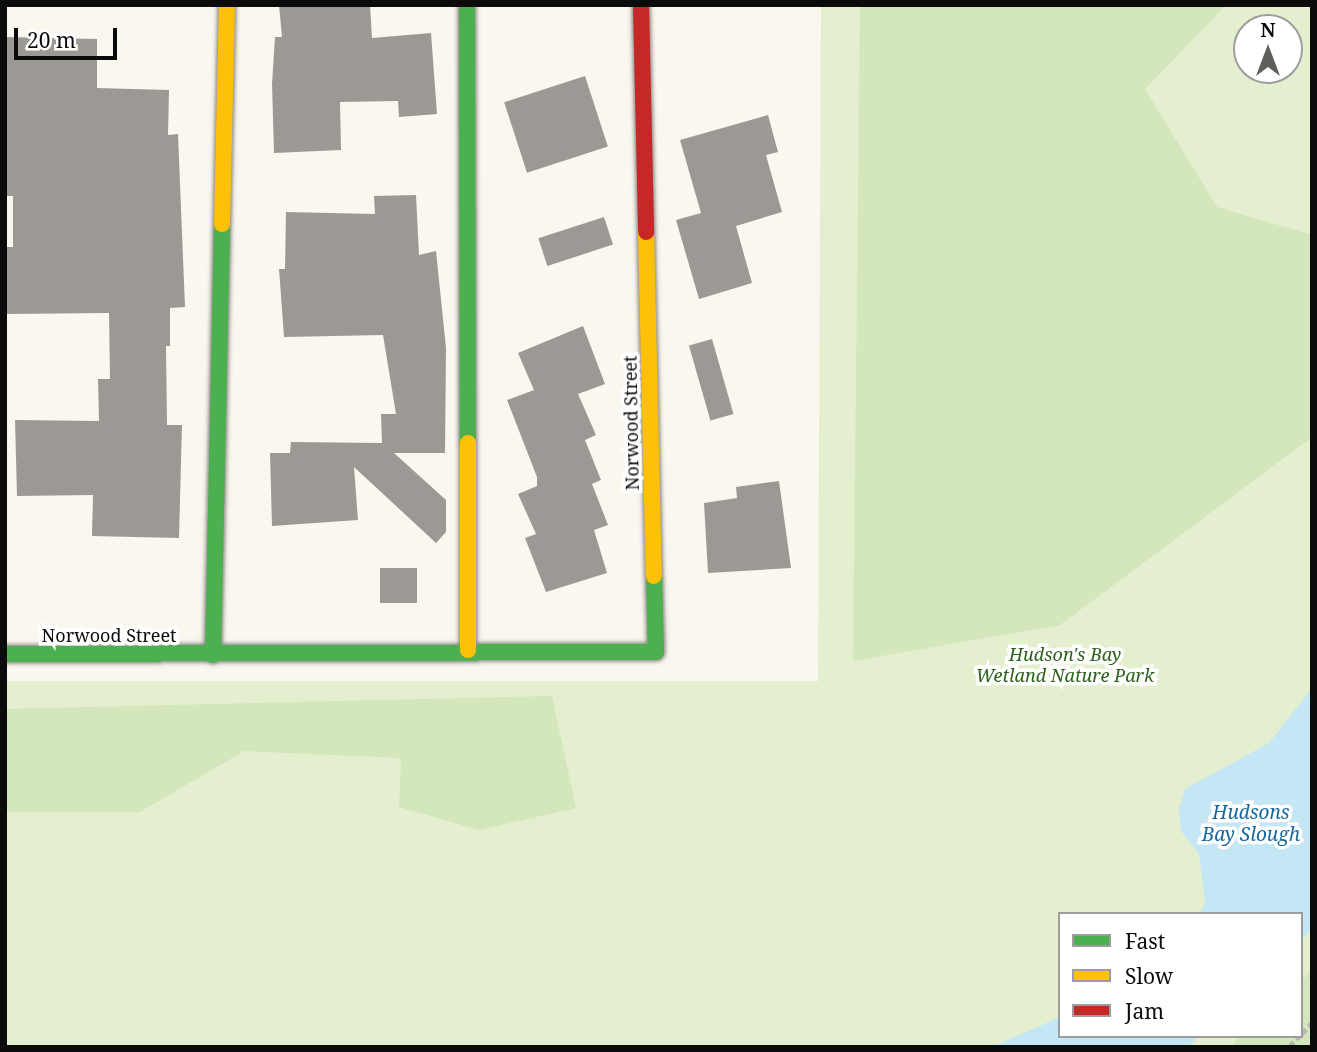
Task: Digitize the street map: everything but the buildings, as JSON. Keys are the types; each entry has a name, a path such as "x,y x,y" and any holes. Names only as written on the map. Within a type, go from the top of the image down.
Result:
{"street":[{"path":"213,655 226,5"},
{"path":"467,5 468,650"},
{"name":"Norwood Street","path":"5,654 213,655 468,650 656,652 641,5"}],"green space":[{"name":"Hudson's Bay Wetland Nature Park","path":"821,5 1312,5 1312,1047 5,1047 5,681 818,681"},
{"path":"860,5 1226,5 1145,89 1217,207 1312,235 1312,437 1060,625 853,661"},
{"path":"552,696 576,808 479,830 399,807 401,758 244,751 140,812 5,812 5,709"},
{"path":"1312,971 1312,1047 1230,1047 1239,1038 1303,1038 1303,979"}],"water":[{"name":"Hudsons Bay Slough","path":"1312,688 1312,928 1303,939 1303,912 1200,912 1205,903 1199,854 1181,831 1179,808 1185,789 1269,743"},
{"path":"1058,1018 1058,1038 1197,1038 1188,1047 992,1047"}],"traffic: fast":[{"path":"467,5 468,443"},
{"path":"213,655 222,224"},
{"path":"5,654 656,652 654,576"}],"traffic: slow":[{"path":"222,224 227,5"},
{"path":"646,232 654,576"},
{"path":"468,443 468,650"}],"traffic: jam":[{"path":"641,5 646,232"}]}
